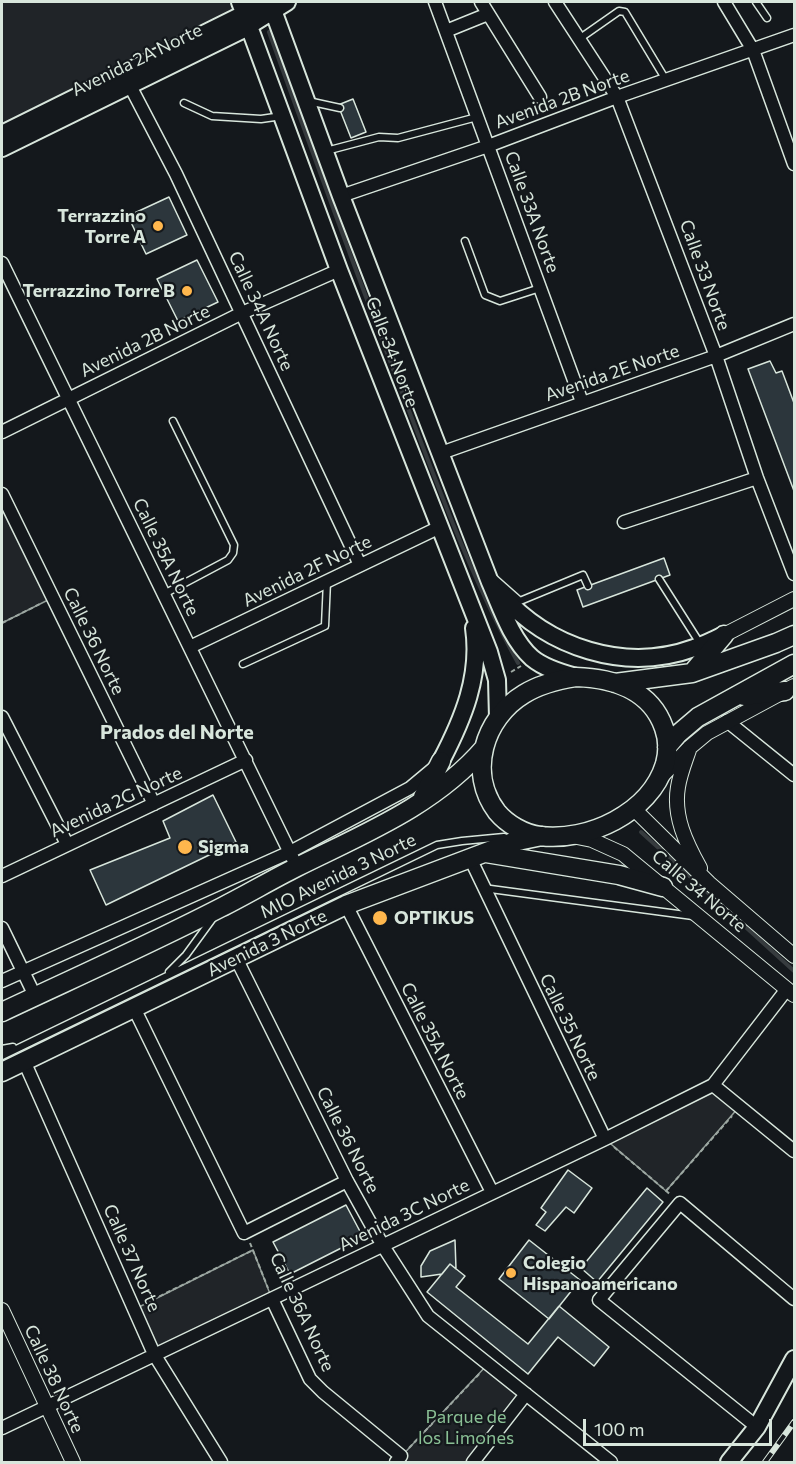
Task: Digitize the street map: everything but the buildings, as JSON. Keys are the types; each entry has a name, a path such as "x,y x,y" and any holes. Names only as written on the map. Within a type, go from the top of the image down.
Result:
{"main road":[{"name":"Avenida 2A Norte","path":"2,148 244,14 274,4"},
{"name":"Calle 34 Norte","path":"274,4 341,196 488,577 513,634 532,658 559,672 576,677"},
{"name":"Calle 34 Norte","path":"244,14 339,270 489,652 497,680 498,718"},
{"name":"Avenida 2A Norte","path":"2,134 127,79"},
{"path":"488,577 513,609 532,624 574,647 621,657 646,658 683,651 724,635"},
{"path":"420,803 456,733 472,688 476,638 471,606"},
{"path":"692,673 724,635"},
{"path":"614,683 692,673 795,635"},
{"path":"667,747 698,717 792,666"},
{"path":"576,677 614,683 640,694 653,706 661,719 666,733 667,747 665,763 658,781 633,808 610,823 587,832 570,836 538,836 523,832 502,818 489,802 482,782 481,764 488,734 498,718 522,695 539,686 576,677"},
{"path":"734,698 790,689"},
{"path":"2,1012 221,908 293,859 388,822 420,803 456,776 484,748"},
{"name":"Avenida 3 Norte","path":"2,1072 25,1052 134,1008 346,905 513,842 538,836"},
{"path":"477,855 618,874 663,887"},
{"path":"729,1462 756,1427 795,1359"}],"street":[{"name":"Calle 33A Norte","path":"435,2 582,402"},
{"path":"481,2 540,97"},
{"name":"Calle 33 Norte","path":"555,2 617,97 716,356 757,478 795,574"},
{"path":"724,2 753,50 795,164"},
{"path":"446,31 488,14"},
{"name":"Avenida 2B Norte","path":"341,196 488,146 617,97 795,34"},
{"name":"Calle 34A Norte","path":"127,79 176,174 360,565"},
{"name":"Calle 35A Norte","path":"2,263 293,859"},
{"name":"Avenida 2B Norte","path":"2,432 242,314 339,270"},
{"name":"Avenida 2E Norte","path":"441,453 716,356 795,324"},
{"path":"624,522 757,478"},
{"name":"Calle 36 Norte","path":"2,494 154,804"},
{"name":"Avenida 2F Norte","path":"190,647 440,527"},
{"path":"724,635 795,599"},
{"path":"658,781 689,748 707,733 790,689"},
{"path":"2,717 67,844"},
{"path":"727,721 795,775"},
{"path":"689,748 678,787 678,816 685,842 709,883"},
{"name":"Avenida 2G Norte","path":"2,876 246,760"},
{"path":"2,981 293,859 410,788 441,761"},
{"name":"Calle 34 Norte","path":"633,808 709,883 795,956"},
{"name":"Calle 34 Norte","path":"570,836 592,840 623,854 791,992"},
{"name":"Calle 35 Norte","path":"477,855 483,888 605,1139"},
{"name":"Calle 35A Norte","path":"346,905 492,1192"},
{"path":"2,927 35,996"},
{"name":"Calle 36 Norte","path":"236,958 347,1181 383,1246 428,1316 611,1462"},
{"name":"Avenida 3C Norte","path":"2,1428 713,1085 791,992"},
{"path":"134,1008 244,1233 347,1181"},
{"name":"Calle 37 Norte","path":"25,1052 154,1354 221,1462"},
{"path":"713,1085 795,1151"},
{"path":"756,1427 599,1300 680,1203 795,1299"},
{"name":"Calle 36A Norte","path":"272,1299 310,1378 399,1459"},
{"name":"Calle 38 Norte","path":"2,1310 74,1462"},
{"path":"473,1462 526,1394"}],"lane":[{"path":"756,2 767,18"},
{"path":"579,39 619,11 625,12 667,81"},
{"path":"306,100 340,108"},
{"path":"184,103 212,116 261,119 282,116"},
{"path":"325,152 379,137 398,138 477,117"},
{"path":"361,134 364,142"},
{"path":"465,242 485,295 493,300 500,301 540,288"},
{"path":"164,594 228,560 233,553 234,545 173,421"},
{"path":"488,577 520,601 583,575 588,586"},
{"path":"659,579 701,645"},
{"path":"243,664 325,626 327,581"},
{"name":"MIO Avenida 3 Norte","path":"2,1056 25,1052 164,977 437,845 538,836"},
{"path":"483,888 700,917"},
{"name":"MIO Avenida 3 Norte","path":"164,977 186,955 221,908"},
{"name":"MIO Avenida 3 Norte","path":"2,1049 25,1052"}],"path":[{"path":"2,623 52,597"},
{"path":"497,680 532,658"},
{"path":"605,1139 666,1191 740,1107"},
{"name":"Calle 36A Norte","path":"135,1308 253,1250 272,1299"},
{"path":"399,1459 487,1365"}],"green space":[{"path":"2,2 240,2 244,14 2,134"},
{"path":"2,494 52,598 2,623"},
{"path":"713,1085 739,1107 666,1191 605,1139"},
{"path":"253,1250 272,1299 154,1354 135,1309"},
{"name":"Parque de los Limones","path":"487,1365 526,1394 473,1462 396,1462"}],"waterway":[{"path":"269,32 442,497 485,598 518,663"},
{"path":"641,832 794,971"}],"railway":[{"path":"765,1462 794,1422"}],"place":[{"name":"Terrazzino Torre A","path":"158,226"},
{"name":"Terrazzino Torre B","path":"187,291"},
{"name":"Sigma","path":"185,847"},
{"name":"OPTIKUS","path":"380,918"},
{"name":"Colegio Hispanoamericano","path":"511,1273"}],"district":[{"name":"Prados del Norte","path":"177,732"}]}
